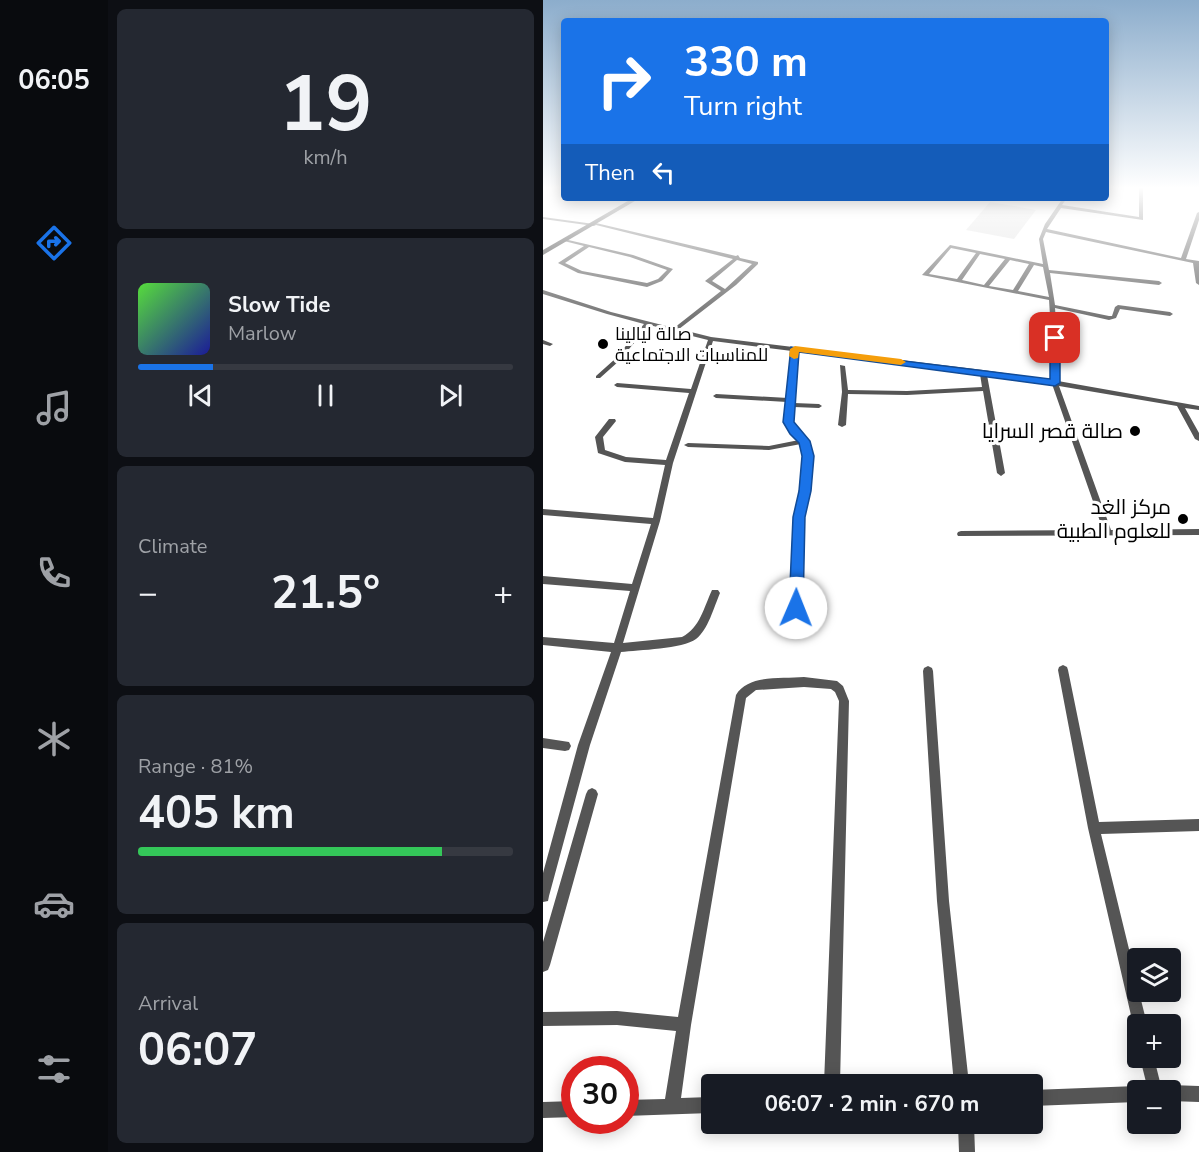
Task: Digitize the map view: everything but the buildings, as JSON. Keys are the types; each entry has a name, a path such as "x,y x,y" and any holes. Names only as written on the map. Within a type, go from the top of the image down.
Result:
{"street":[{"path":"543,253 565,241"},
{"path":"569,241 588,245 670,269 664,278 647,285 580,272 561,263 588,245"},
{"path":"664,241 738,257 756,264 673,331"},
{"path":"1041,241 1048,268 1052,303 1055,383 1108,532"},
{"path":"1096,241 1197,262 1199,283"},
{"path":"1183,259 1189,241"},
{"path":"1159,283 1048,268 950,246 925,275 1015,292 1111,318 1114,317 1118,307 1170,314"},
{"path":"959,281 979,252"},
{"path":"725,291 708,281 738,257"},
{"path":"986,286 1008,258"},
{"path":"1015,292 1032,263"},
{"path":"543,292 647,324 711,339 983,372 1199,408"},
{"path":"598,376 617,360 647,324"},
{"path":"543,896 584,745 617,648 655,521 669,463 711,339"},
{"path":"795,349 789,422 794,432 804,441 808,456 805,491 799,517 796,608"},
{"path":"841,425 845,392 842,366"},
{"path":"983,372 1001,474"},
{"path":"617,385 693,391"},
{"path":"845,392 925,393 987,389"},
{"path":"716,396 819,406"},
{"path":"1180,405 1199,439"},
{"path":"612,421 599,437 601,450 625,459 669,463"},
{"path":"688,445 769,448 804,441"},
{"path":"543,512 655,521"},
{"path":"961,534 1199,532"},
{"path":"543,580 634,588"},
{"path":"543,641 617,648 683,641 693,636 706,617 715,593"},
{"path":"1063,669 1094,828 1138,1014"},
{"path":"928,671 943,902 961,1074"},
{"path":"672,1106 741,695 754,685 804,682 833,684 839,689 844,701 833,1074"},
{"path":"543,743 565,746"},
{"path":"543,965 592,794"},
{"path":"1094,828 1199,825"},
{"path":"543,1019 617,1018 684,1025"},
{"path":"1181,1093 1199,1094"},
{"path":"1043,1098 1127,1094"},
{"path":"639,1107 701,1105"},
{"path":"543,1110 561,1109"},
{"path":"966,1134 967,1152"}],"slow traffic":[{"path":"794,356 795,349 901,362"}],"place":[{"name":"صالة ليالينا للمناسبات الاجتماعية","path":"603,344"},
{"name":"صالة قصر السرايا","path":"1135,431"},
{"name":"مركز الغد للعلوم الطبية","path":"1183,519"}],"route":[{"path":"796,608 799,517 805,491 808,456 804,441 794,432 789,422 789,400 795,349 1055,383 1055,338"}]}
